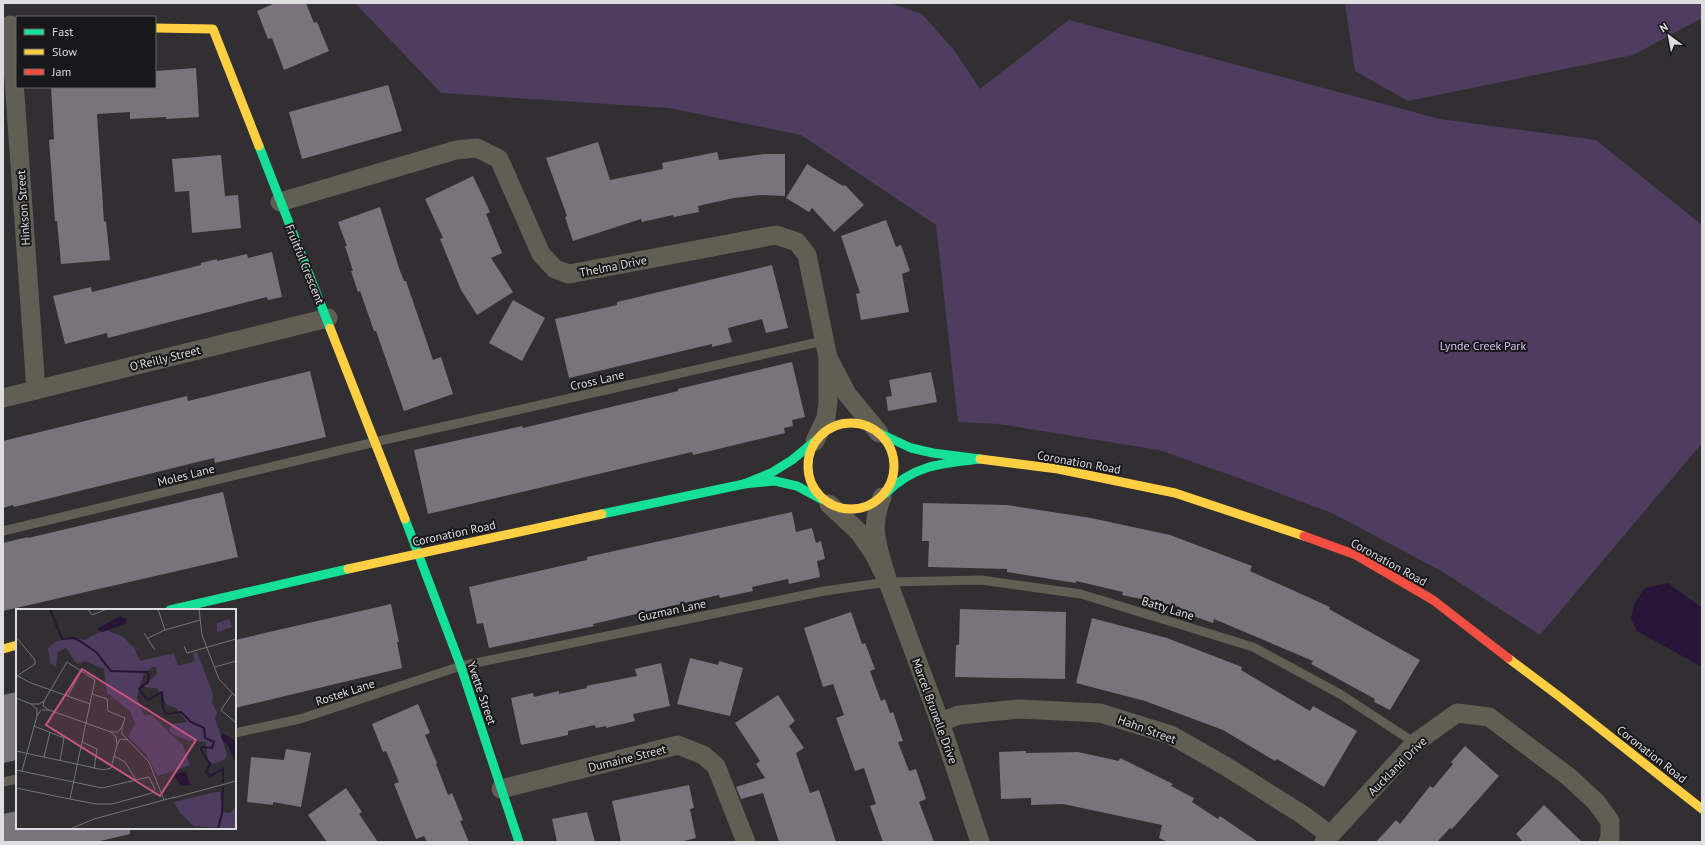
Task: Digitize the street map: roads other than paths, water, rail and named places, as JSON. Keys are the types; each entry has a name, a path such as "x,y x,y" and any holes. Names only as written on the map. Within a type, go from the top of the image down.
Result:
{"street":[{"name":"Hinkson Street","path":"10,25 36,390"},
{"name":"Fruitful Crescent","path":"156,28 213,29 280,202 328,318 418,553"},
{"name":"Thelma Drive","path":"280,202 456,150 478,148 500,159 541,254 555,269 569,274 776,235 797,242 807,256 826,350 828,402 826,418 815,441"},
{"name":"O'Reilly Street","path":"3,398 328,318"},
{"name":"Thelma Drive","path":"826,350 847,394 879,433"},
{"path":"838,424 860,424 879,433 888,444 894,457 894,471 890,485 882,497 870,505 857,509 843,509 829,504 818,495 811,483 807,469 809,454 815,441 826,431 838,424"},
{"name":"Coronation Road","path":"879,433 911,448 933,453 1058,469 1175,493 1271,524 1356,555 1433,600 1470,630 1560,697 1702,809"},
{"name":"Coronation Road","path":"744,484 771,473 792,460 815,441"},
{"name":"Coronation Road","path":"882,497 903,478 937,463 980,459"},
{"name":"Coronation Road","path":"174,609 418,553 744,484 775,481 797,486 829,504"},
{"name":"Marcel Brunelle Drive","path":"882,497 875,515 875,536 888,582 940,722 980,842"},
{"name":"Marcel Brunelle Drive","path":"829,504 859,532 874,554 888,582"},
{"name":"Yvette Street","path":"418,553 461,666 519,842"},
{"path":"3,648 16,645"},
{"name":"Hahn Street","path":"940,722 959,715 1019,709 1100,713 1171,735 1239,775 1302,815 1327,839"},
{"name":"Auckland Drive","path":"1327,839 1415,743 1457,713 1489,716 1569,777 1596,802 1610,821 1610,838 1608,842"},
{"name":"Dumaine Street","path":"502,789 678,746 703,755 716,766 746,842"}],"lane":[{"name":"Cross Lane","path":"375,442 826,350"},
{"name":"Moles Lane","path":"3,530 375,442"},
{"name":"Batty Lane","path":"888,582 981,580 1081,594 1253,647 1340,694 1415,743"},
{"name":"Guzman Lane","path":"461,666 824,591 888,582"},
{"name":"Rostek Lane","path":"236,733 300,719 461,666"},
{"path":"3,782 16,779"}],"park label":[{"name":"Lynde Creek Park","path":"1483,345"}]}
